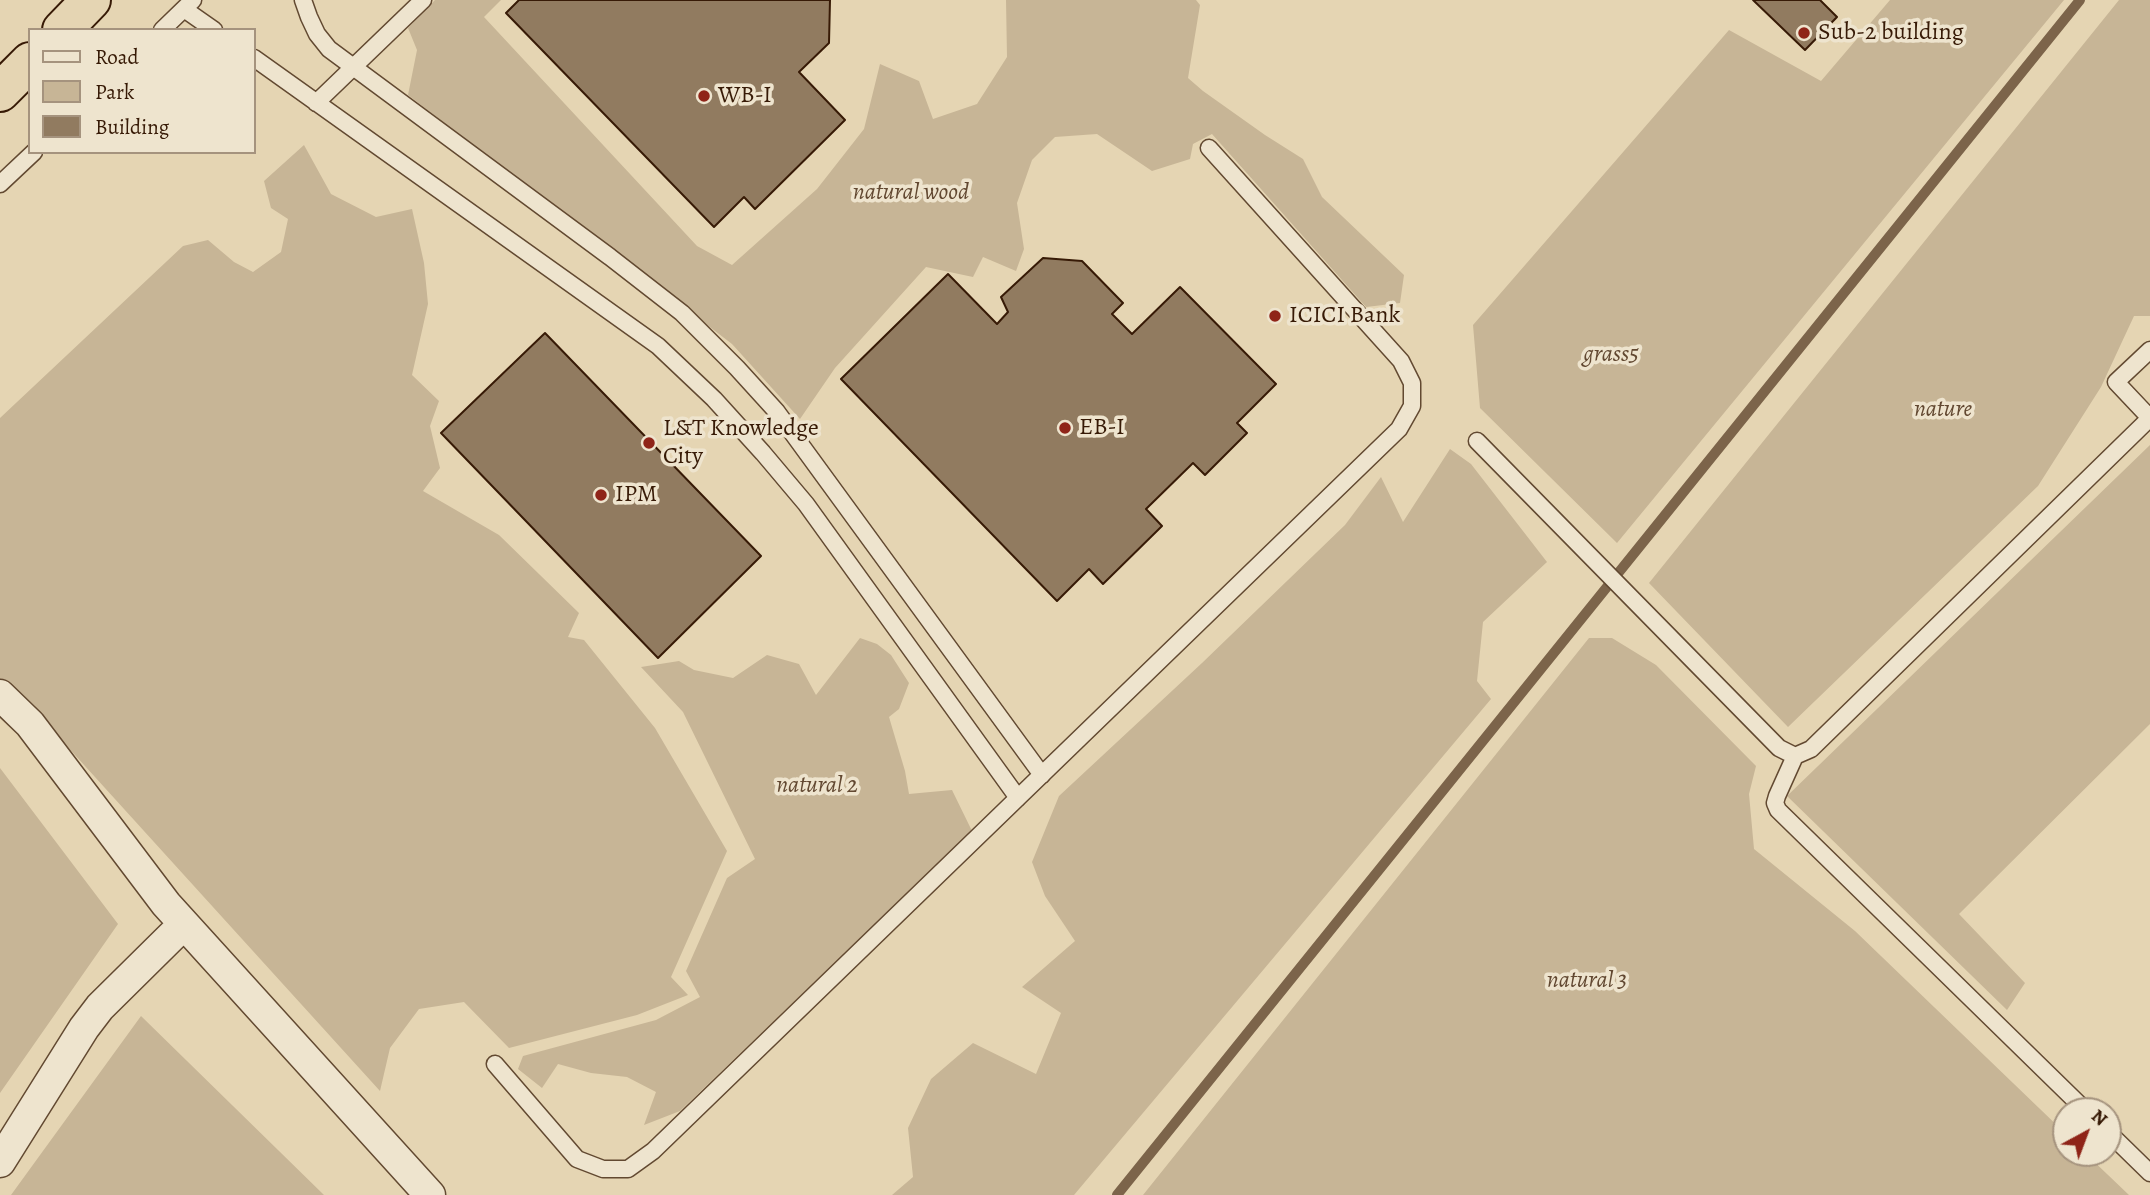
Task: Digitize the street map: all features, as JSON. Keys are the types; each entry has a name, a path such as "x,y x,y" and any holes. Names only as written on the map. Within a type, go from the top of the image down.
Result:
{"highway":[{"path":"64,28 91,0"},
{"path":"0,92 28,64"}],"street":[{"path":"0,695 30,724 166,904 430,1195"},
{"path":"0,1162 100,1007 111,993 184,924"}],"lane":[{"path":"303,0 317,34 329,48 621,265 682,313 737,368 777,412 1042,775"},
{"path":"316,103 423,0"},
{"path":"164,28 189,4 212,28"},
{"path":"256,59 658,346 714,399 806,504 1018,798"},
{"path":"495,1064 577,1159 603,1170 628,1169 653,1151 1399,429 1412,406 1412,383 1401,360 1209,148"},
{"path":"0,184 32,154"},
{"path":"2072,1097 1778,810 1775,803 1796,756 1811,749 2150,418 2116,382 2150,350"},
{"path":"1476,441 1779,748 1796,756"},
{"path":"2122,1146 2150,1173"}],"green space":[{"name":"natural wood","path":"435,0 501,0 484,17 697,246 732,265 817,189 864,129 880,64 919,81 933,119 977,104 1007,57 1006,0 1196,0 1200,5 1188,78 1265,135 1303,159 1322,197 1404,275 1400,303 1366,307 1212,134 1193,144 1190,159 1152,171 1097,134 1055,137 1032,160 1017,203 1024,249 1016,271 983,257 973,277 926,267 835,368 800,419 732,344 408,95 417,50 408,28"},
{"name":"grass5","path":"1890,0 2064,0 1617,543 1480,408 1473,325 1729,30 1821,81"},
{"name":"nature","path":"2119,0 2150,0 2150,316 2134,316 2101,387 2038,486 1788,727 1649,583"},
{"path":"304,145 331,194 376,217 412,209 424,263 428,304 412,375 439,401 430,426 440,468 423,491 499,535 579,613 568,637 584,640 655,728 727,851 671,977 688,995 637,1015 509,1048 464,1002 419,1009 390,1048 380,1091 16,690 0,679 0,418 183,246 208,240 234,262 253,272 281,252 288,219 271,208 264,181"},
{"path":"2150,445 2150,724 1959,914 2025,983 2007,1010 1787,796"},
{"path":"1450,449 1471,464 1547,562 1483,622 1477,681 1491,699 1074,1195 892,1195 913,1177 908,1128 931,1079 973,1043 1036,1074 1061,1013 1022,987 1075,941 1045,896 1032,862 1059,796 1345,525 1381,477 1403,522"},
{"name":"natural 2","path":"860,638 877,644 891,655 909,683 899,709 889,717 909,794 952,790 972,831 680,1111 644,1125 656,1092 627,1077 591,1073 558,1064 542,1088 518,1069 523,1056 656,1020 700,997 686,971 727,878 755,859 683,712 641,667 679,661 694,670 733,678 767,655 799,664 816,695"},
{"name":"natural 3","path":"1589,638 1612,638 1656,665 1756,766 1749,794 1754,849 1855,931 2052,1121 2052,1167 2100,1167 2129,1195 1143,1195"},
{"path":"0,768 118,924 0,1093"},
{"path":"141,1016 324,1195 11,1195"}],"building":[{"name":"WB-I","path":"519,0 830,0 829,43 799,72 845,120 755,209 744,197 714,227 506,13"},
{"name":"Sub-2 building","path":"1753,0 1820,0 1837,17 1805,50"},
{"name":"EB-I","path":"1043,258 1082,261 1123,303 1112,314 1132,334 1180,287 1276,384 1237,423 1247,433 1205,475 1193,463 1146,509 1162,526 1103,584 1089,569 1057,601 841,379 948,274 997,324 1008,312 1001,297"},
{"name":"IPM","path":"545,333 761,556 658,658 441,433"}],"waterway":[{"path":"1117,1195 2080,0"}],"place":[{"name":"Sub-2 building","path":"1804,33"},
{"name":"WB-I","path":"704,96"},
{"name":"ICICI Bank","path":"1275,316"},
{"name":"EB-I","path":"1065,428"},
{"name":"L&T Knowledge City","path":"649,443"},
{"name":"IPM","path":"601,495"}]}
